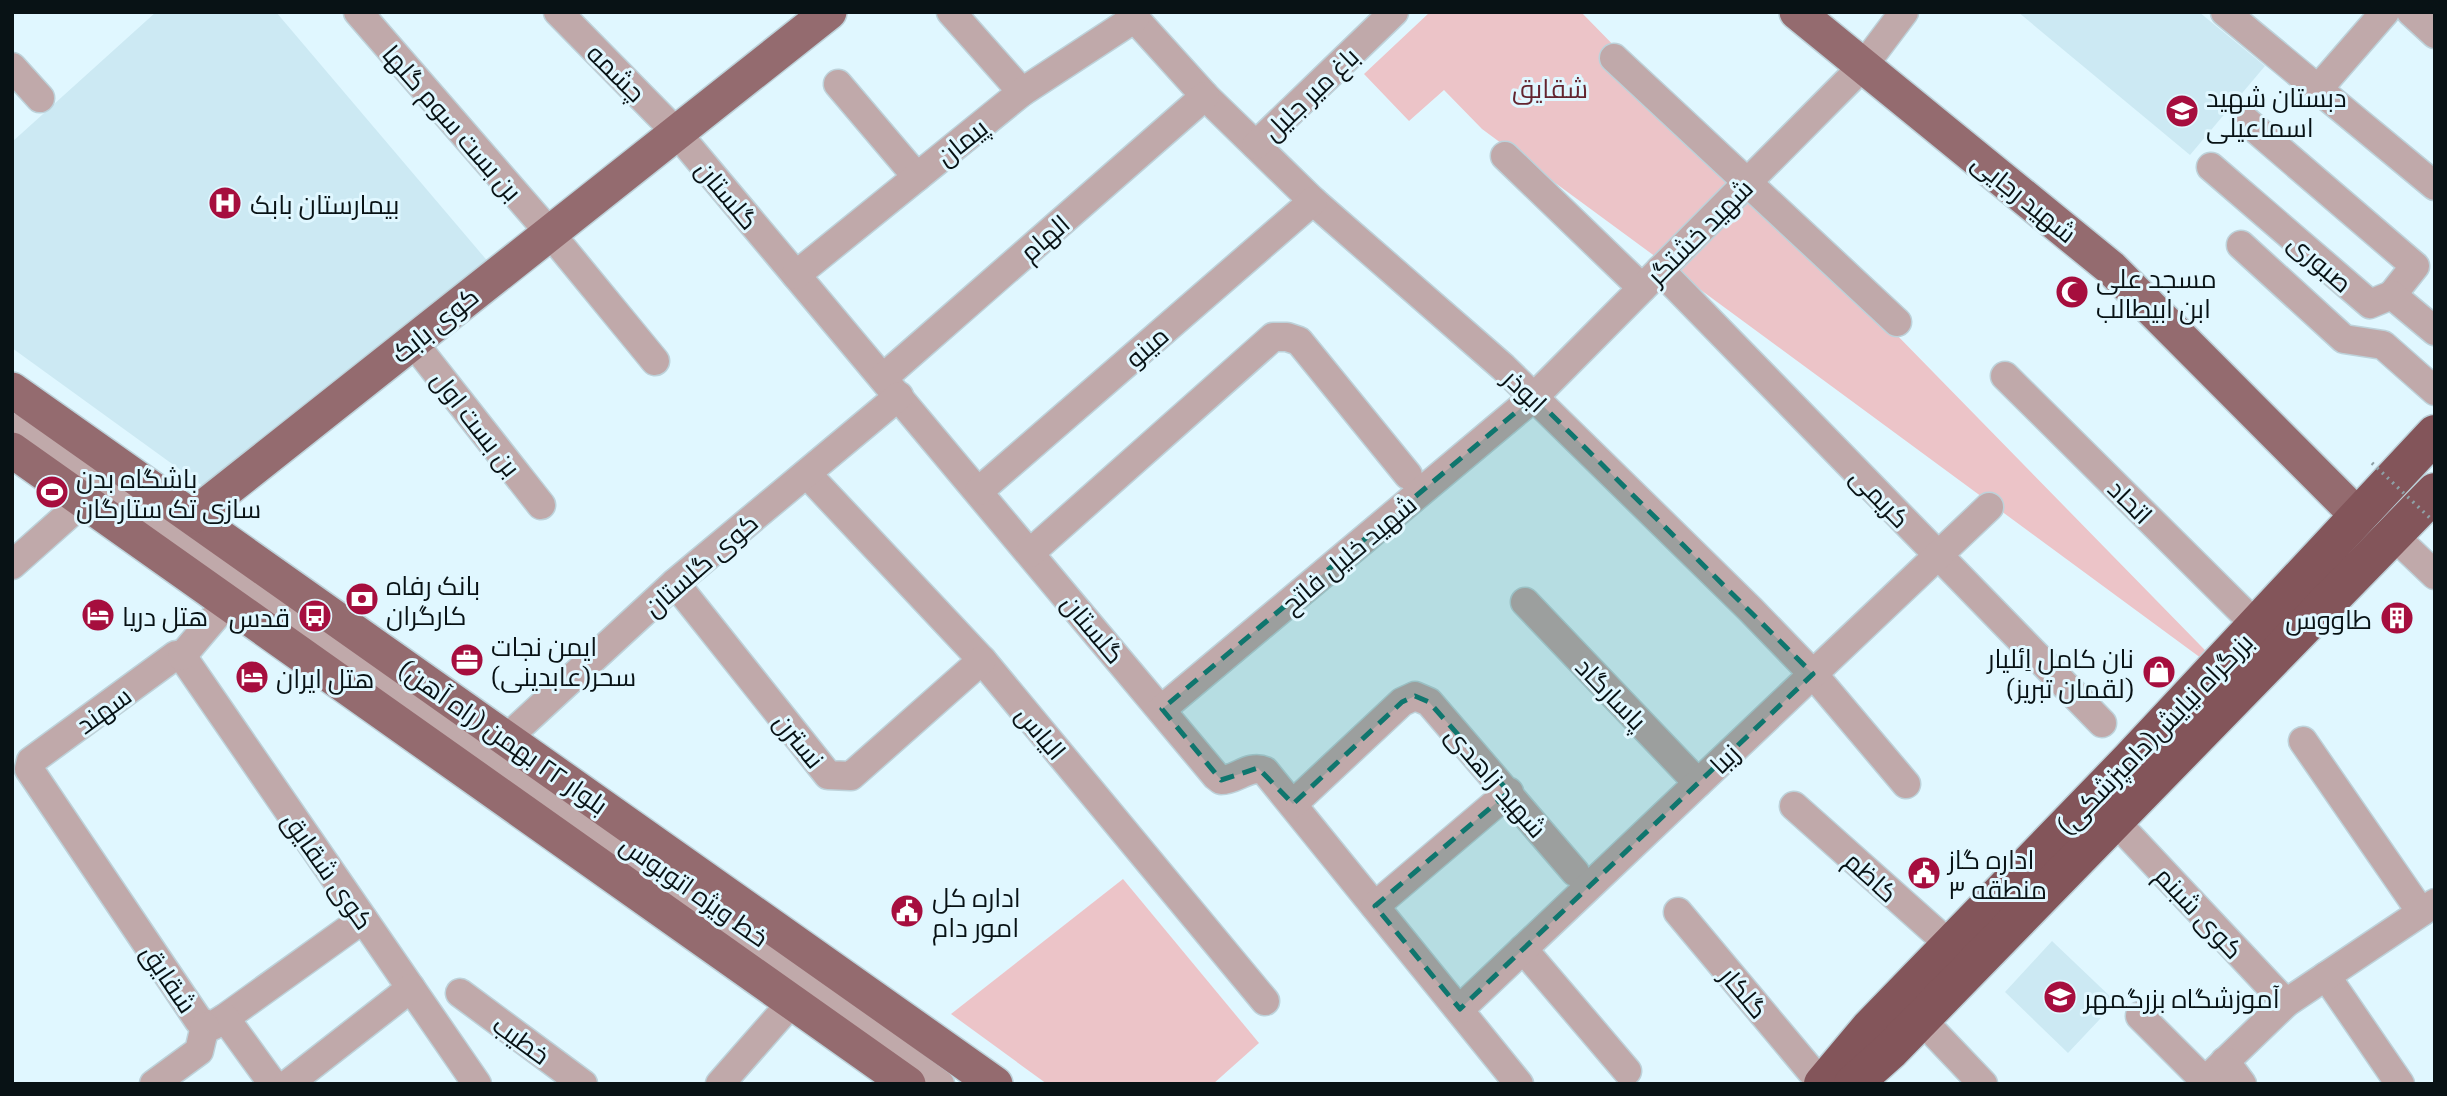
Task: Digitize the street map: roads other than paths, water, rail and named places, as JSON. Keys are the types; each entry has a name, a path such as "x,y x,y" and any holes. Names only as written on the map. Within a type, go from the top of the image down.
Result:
{"highway":[{"name":"بزرگراه نیایش(دامپزشکی)","path":"1881,1039 1950,945 2435,434"},
{"name":"بزرگراه نیایش(دامپزشکی)","path":"1881,1039 1921,1019 2393,535 2433,505"},
{"path":"1811,1080 1881,1039"},
{"path":"1853,1084 1881,1039"},
{"path":"1869,1084 1881,1039"}],"main road":[{"name":"کوی بابک","path":"186,525 412,341 829,12"},
{"name":"شهید رجایی","path":"1797,12 2111,268 2358,516"},
{"name":"بلوار ۲۲ بهمن (راه آهن)","path":"12,390 186,525 507,738 995,1084"},
{"name":"بلوار ۲۲ بهمن (راه آهن)","path":"12,450 908,1084"}],"street":[{"name":"بن بست سوم گلها","path":"358,12 549,232 655,361"},
{"name":"چشمه","path":"558,12 676,132"},
{"path":"951,12 1022,92"},
{"name":"شهید خشتگر","path":"1534,397 1864,65 1904,12"},
{"path":"2225,12 2435,186"},
{"path":"2318,89 2385,12"},
{"path":"2412,12 2435,34"},
{"name":"پیمان","path":"796,275 1022,92 1132,15"},
{"name":"ابوذر","path":"1132,15 1205,96 1314,201 1534,397 1813,674 1906,784"},
{"name":"باغ میر جلیل","path":"1256,145 1378,17"},
{"path":"1614,58 1896,322"},
{"path":"12,67 40,99"},
{"path":"838,84 917,177"},
{"name":"الهام","path":"891,387 1205,96"},
{"path":"2245,120 2414,266 2392,295"},
{"name":"گلستان","path":"676,132 1221,780 1228,780 1258,768 1265,771 1519,1084"},
{"name":"کریمی","path":"1505,156 1651,279 1938,555 2102,723"},
{"name":"صبوری","path":"2211,167 2370,304 2392,295 2435,331"},
{"name":"مینو","path":"979,491 1314,201"},
{"name":"صبوری","path":"2241,245 2344,339 2383,345 2435,391"},
{"path":"1030,552 1273,337 1287,337 1299,341 1408,475"},
{"name":"بن بست اول","path":"412,341 541,505"},
{"name":"اتحاد","path":"2005,376 2256,625"},
{"name":"کوی گلستان","path":"507,738 675,583 807,474 891,387"},
{"name":"شهید خلیل فاتح","path":"1162,709 1534,397"},
{"name":"خط ویژه اتوبوس","path":"12,406 186,525 319,644 758,951 940,1084"},
{"name":"خط ویژه اتوبوس","path":"12,427 121,503 186,525"},
{"name":"الیاس","path":"807,474 982,660 1265,1001"},
{"path":"12,565 84,500"},
{"name":"زیبا","path":"1460,1009 1989,507"},
{"path":"2393,535 2435,575"},
{"name":"نسترن","path":"675,583 828,775 851,776 982,660"},
{"name":"پاسارگاد","path":"1525,602 1698,783"},
{"path":"182,656 227,603"},
{"name":"خط ویژه اتوبوس","path":"278,605 326,631 970,1084"},
{"name":"سهند","path":"29,769 31,761 176,655 182,656"},
{"name":"کوی شقایق","path":"182,656 477,1084"},
{"name":"شهید زاهدی","path":"1293,804 1402,702 1415,696 1429,702 1575,872"},
{"path":"2140,1016 2205,1081 2286,1003 2431,907 2303,741"},
{"name":"شقایق","path":"29,769 191,1010 215,1022 363,919"},
{"path":"1375,906 1509,792"},
{"name":"کاظم","path":"1794,806 1950,945"},
{"name":"کوی شبنم","path":"2115,821 2286,1003"},
{"name":"گلکار","path":"1678,912 1811,1080"},
{"path":"1523,949 1627,1071"},
{"path":"2326,976 2400,1084"},
{"path":"288,1084 411,988"},
{"name":"خطیب","path":"460,993 583,1084"},
{"path":"720,1084 792,1002"},
{"path":"1921,1019 1983,1084"},
{"path":"154,1084 199,1051 215,1022 273,1084"},
{"path":"2225,1061 2242,1084"}],"place":[{"name":"دبستان شهید اسماعیلی","path":"2182,111"},
{"name":"بیمارستان بابک","path":"225,203"},
{"name":"مسجد علی ابن ابیطالب","path":"2072,292"},
{"name":"باشگاه بدن سازی تک ستارگان","path":"52,492"},
{"name":"بانک رفاه کارگران","path":"362,599"},
{"name":"هتل دریا","path":"98,615"},
{"name":"قدس","path":"315,616"},
{"name":"طاووس","path":"2397,618"},
{"name":"ایمن نجات سحر(عابدینی)","path":"467,660"},
{"name":"نان کامل اِئلیار (لقمان تبریز)","path":"2159,672"},
{"name":"هتل ایران","path":"252,677"},
{"name":"اداره گاز منطقه ۳","path":"1924,873"},
{"name":"اداره کل امور دام","path":"907,911"},
{"name":"آموزشگاه بزرگمهر","path":"2060,997"}]}
